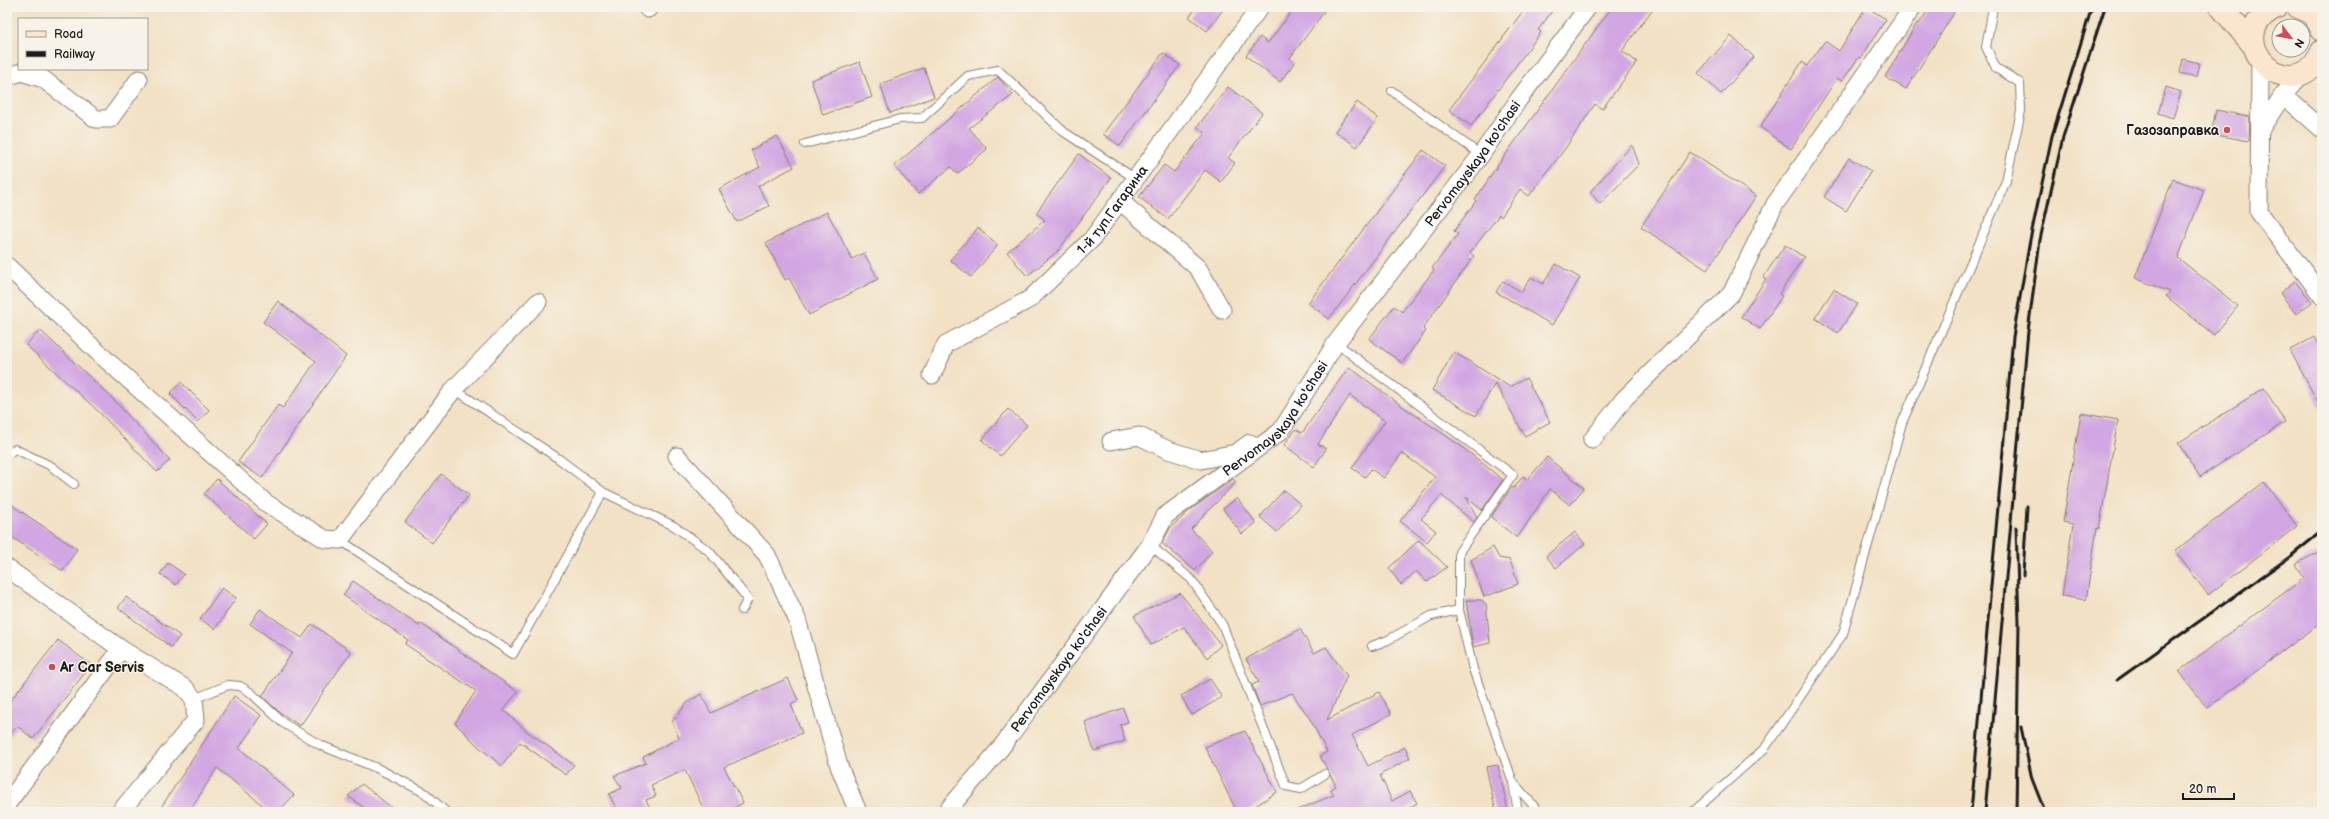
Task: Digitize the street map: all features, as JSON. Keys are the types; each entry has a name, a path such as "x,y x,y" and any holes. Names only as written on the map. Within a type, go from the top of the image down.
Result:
{"main road":[{"path":"2221,7 2271,71 2288,76 2304,72 2318,61 2322,51"},
{"path":"2257,53 2255,30 2263,16 2276,7"},
{"path":"2306,8 2318,20 2322,30"}],"street":[{"name":"1-й туп.Гагарина","path":"932,375 946,344 1030,299 1092,239 1260,7"},
{"name":"Pervomayskaya ko'chasi","path":"946,812 1000,749 1150,545 1165,516 1281,431 1336,343 1481,154 1520,98 1588,7"},
{"path":"1592,440 1624,399 1731,294 1775,204 1913,7"},
{"path":"2257,53 2260,130 2259,212 2322,296"},
{"path":"7,78 21,72 42,79 96,119 110,119 139,79"},
{"path":"2260,130 2282,95 2304,72"},
{"path":"2282,95 2322,129"},
{"path":"1120,201 1198,268 1222,310"},
{"path":"7,266 102,356 266,503 325,539 340,540 454,389 538,302"},
{"path":"1111,441 1139,436 1168,450 1201,460 1236,453 1274,426 1336,343"},
{"path":"677,456 767,555 797,619 838,766 858,812"},
{"path":"7,568 121,649 184,688 194,700 196,720 120,812"},
{"path":"7,804 121,649"}],"lane":[{"path":"1693,812 1765,748 1843,634 1902,423 2006,181 2021,111 2020,83 1996,68 1986,47 1993,7"},
{"path":"804,144 900,119 922,118 968,76 998,70 1064,132 1136,179"},
{"path":"1392,91 1481,154"},
{"path":"1336,343 1513,475 1459,552 1458,610 1472,669 1513,782 1518,812"},
{"path":"454,389 559,458 603,492 674,526 709,551 748,599 742,610"},
{"path":"7,454 15,449 52,466 74,484"},
{"path":"340,540 513,654 603,492"},
{"path":"1150,545 1191,579 1222,624 1286,786 1301,789 1325,774"},
{"path":"1372,646 1388,640 1431,616 1458,610"},
{"path":"194,700 228,685 240,686 250,692 283,723 320,745 379,769 425,793 446,812"},
{"path":"1513,782 1539,812"}],"building":[{"path":"1197,7 1225,7 1207,31 1189,17"},
{"path":"1295,7 1317,7 1324,12 1289,59 1294,63 1280,82 1246,56 1260,37 1268,43"},
{"path":"1526,7 1555,7 1538,30 1541,32 1471,126 1449,110"},
{"path":"1612,7 1654,7 1622,51 1637,62 1602,109 1595,104 1564,150 1529,196 1520,189 1501,217 1499,215 1470,253 1474,256 1423,328 1426,331 1402,363 1369,339 1394,306 1402,312 1434,270 1432,268 1458,234 1454,231 1476,201 1475,200 1493,172"},
{"path":"1866,7 1886,19 1861,58 1859,57 1842,81 1837,78 1791,149 1760,127 1802,62 1807,66 1825,41 1839,51"},
{"path":"1930,7 1944,7 1954,13 1906,89 1885,77 1917,23 1919,24"},
{"path":"1731,36 1754,57 1721,94 1698,73"},
{"path":"1163,53 1180,65 1120,146 1103,134"},
{"path":"2183,59 2199,63 2196,77 2180,73"},
{"path":"860,62 872,97 823,115 811,80"},
{"path":"924,68 934,97 890,113 880,84"},
{"path":"998,77 1013,95 969,128 987,149 957,174 951,167 918,194 894,166"},
{"path":"1228,87 1262,113 1228,158 1235,163 1221,182 1205,170 1168,219 1139,197 1164,165 1174,172 1205,133 1197,127"},
{"path":"2166,87 2181,92 2173,118 2158,113"},
{"path":"1357,102 1378,118 1357,147 1335,131"},
{"path":"2216,110 2250,117 2249,141 2211,134"},
{"path":"777,136 794,167 758,186 769,206 737,222 719,189 760,167 751,150"},
{"path":"1632,145 1639,164 1600,204 1590,192"},
{"path":"1423,150 1445,166 1329,319 1308,303"},
{"path":"1690,152 1756,196 1707,270 1641,227"},
{"path":"1079,154 1111,178 1058,251 1027,276 1007,252 1045,220 1036,213"},
{"path":"1849,158 1871,171 1846,211 1824,197"},
{"path":"2173,179 2204,190 2178,258 2238,306 2214,335 2166,296 2170,292 2135,278"},
{"path":"827,212 852,259 864,253 878,279 809,315 789,278 785,280 766,243"},
{"path":"978,228 998,245 971,277 950,260"},
{"path":"1785,245 1804,257 1779,294 1782,296 1760,329 1741,317 1766,279 1763,278"},
{"path":"1556,264 1580,278 1552,325 1496,292 1503,281 1522,292 1531,277 1543,284"},
{"path":"2295,281 2312,302 2296,314 2280,293"},
{"path":"1834,289 1857,304 1838,333 1815,318"},
{"path":"278,301 346,356 262,478 238,462 278,405 283,408 316,361 263,322"},
{"path":"40,330 111,397 170,460 157,472 98,411 26,345"},
{"path":"2314,337 2322,353 2322,410 2290,350"},
{"path":"1454,352 1510,387 1526,378 1550,422 1525,436 1495,383 1476,416 1432,390"},
{"path":"1349,367 1402,406 1461,446 1503,480 1482,510 1466,497 1477,517 1474,522 1441,495 1421,519 1436,531 1427,542 1400,521 1435,477 1402,453 1384,478 1371,469 1365,477 1352,468 1385,421 1350,395 1318,444 1326,449 1314,467 1284,445 1296,429 1302,433"},
{"path":"181,382 209,410 198,422 170,394"},
{"path":"2264,388 2285,422 2200,477 2178,443"},
{"path":"1008,409 1027,425 1000,456 982,440"},
{"path":"2081,413 2118,420 2099,529 2097,528 2086,600 2062,596 2073,524 2063,522"},
{"path":"1547,457 1584,488 1570,505 1550,489 1517,538 1491,517 1512,487 1514,488 1523,476 1527,480"},
{"path":"441,474 469,495 432,543 405,522"},
{"path":"217,479 267,524 254,539 204,494"},
{"path":"1233,479 1236,482 1191,529 1212,551 1195,571 1162,543 1170,528 1189,511"},
{"path":"2264,482 2297,526 2208,595 2175,551"},
{"path":"1284,490 1301,505 1277,532 1260,517"},
{"path":"1237,498 1256,523 1242,534 1223,509"},
{"path":"7,502 77,549 63,571 7,534"},
{"path":"1575,532 1585,544 1556,568 1546,556"},
{"path":"1419,540 1447,567 1427,582 1416,571 1401,585 1389,568"},
{"path":"1493,547 1499,558 1510,560 1518,584 1484,597 1471,560"},
{"path":"2322,550 2322,622 2207,708 2179,671 2304,578 2296,564"},
{"path":"168,563 184,574 176,585 160,574"},
{"path":"353,581 419,626 420,623 518,692 503,710 528,732 574,765 566,775 520,742 502,766 479,747 455,723 476,691 405,644 408,640 343,595"},
{"path":"222,588 236,598 215,629 200,619"},
{"path":"1180,593 1221,645 1207,658 1184,627 1151,645 1134,616"},
{"path":"126,597 180,636 171,647 118,608"},
{"path":"1466,600 1482,600 1486,604 1490,643 1473,647"},
{"path":"260,609 302,638 312,624 351,652 300,726 278,711 262,696 292,653 250,624"},
{"path":"1300,629 1314,653 1326,647 1347,676 1327,720 1379,692 1391,714 1352,735 1368,766 1405,747 1410,758 1380,775 1392,801 1410,791 1417,803 1402,812 1292,812 1334,795 1330,790 1336,786 1320,756 1327,752 1310,719 1292,693 1260,706 1252,685 1259,682 1246,659"},
{"path":"58,640 91,665 33,739 17,726 7,739 7,705"},
{"path":"788,678 798,700 791,704 802,733 724,767 743,803 727,812 705,812 685,770 651,785 656,796 646,800 652,812 618,812 609,794 622,788 614,776 646,763 643,757 679,738 672,722 687,703 701,694 711,713"},
{"path":"1210,679 1222,697 1192,715 1181,696"},
{"path":"234,696 261,715 239,748 294,795 278,812 271,812 217,768 189,812 158,812"},
{"path":"1123,708 1128,722 1120,725 1125,741 1094,751 1085,722"},
{"path":"1245,731 1277,792 1246,812 1237,812 1205,747"},
{"path":"1498,765 1508,811 1503,812 1496,812 1486,767"},
{"path":"362,784 397,812 370,812 348,796"}],"railway":[{"path":"1971,812 2013,337 2030,240 2052,136 2092,7"},
{"path":"1985,812 2028,331 2040,240 2063,137 2105,7"},
{"path":"2023,575 2027,506"},
{"path":"2016,527 2019,623 2016,812"},
{"path":"2117,680 2291,556 2322,531"},
{"path":"2021,727 2032,779 2045,812"}],"place":[{"name":"Газозаправка","path":"2227,130"},
{"name":"Ar Car Servis","path":"52,667"}]}
